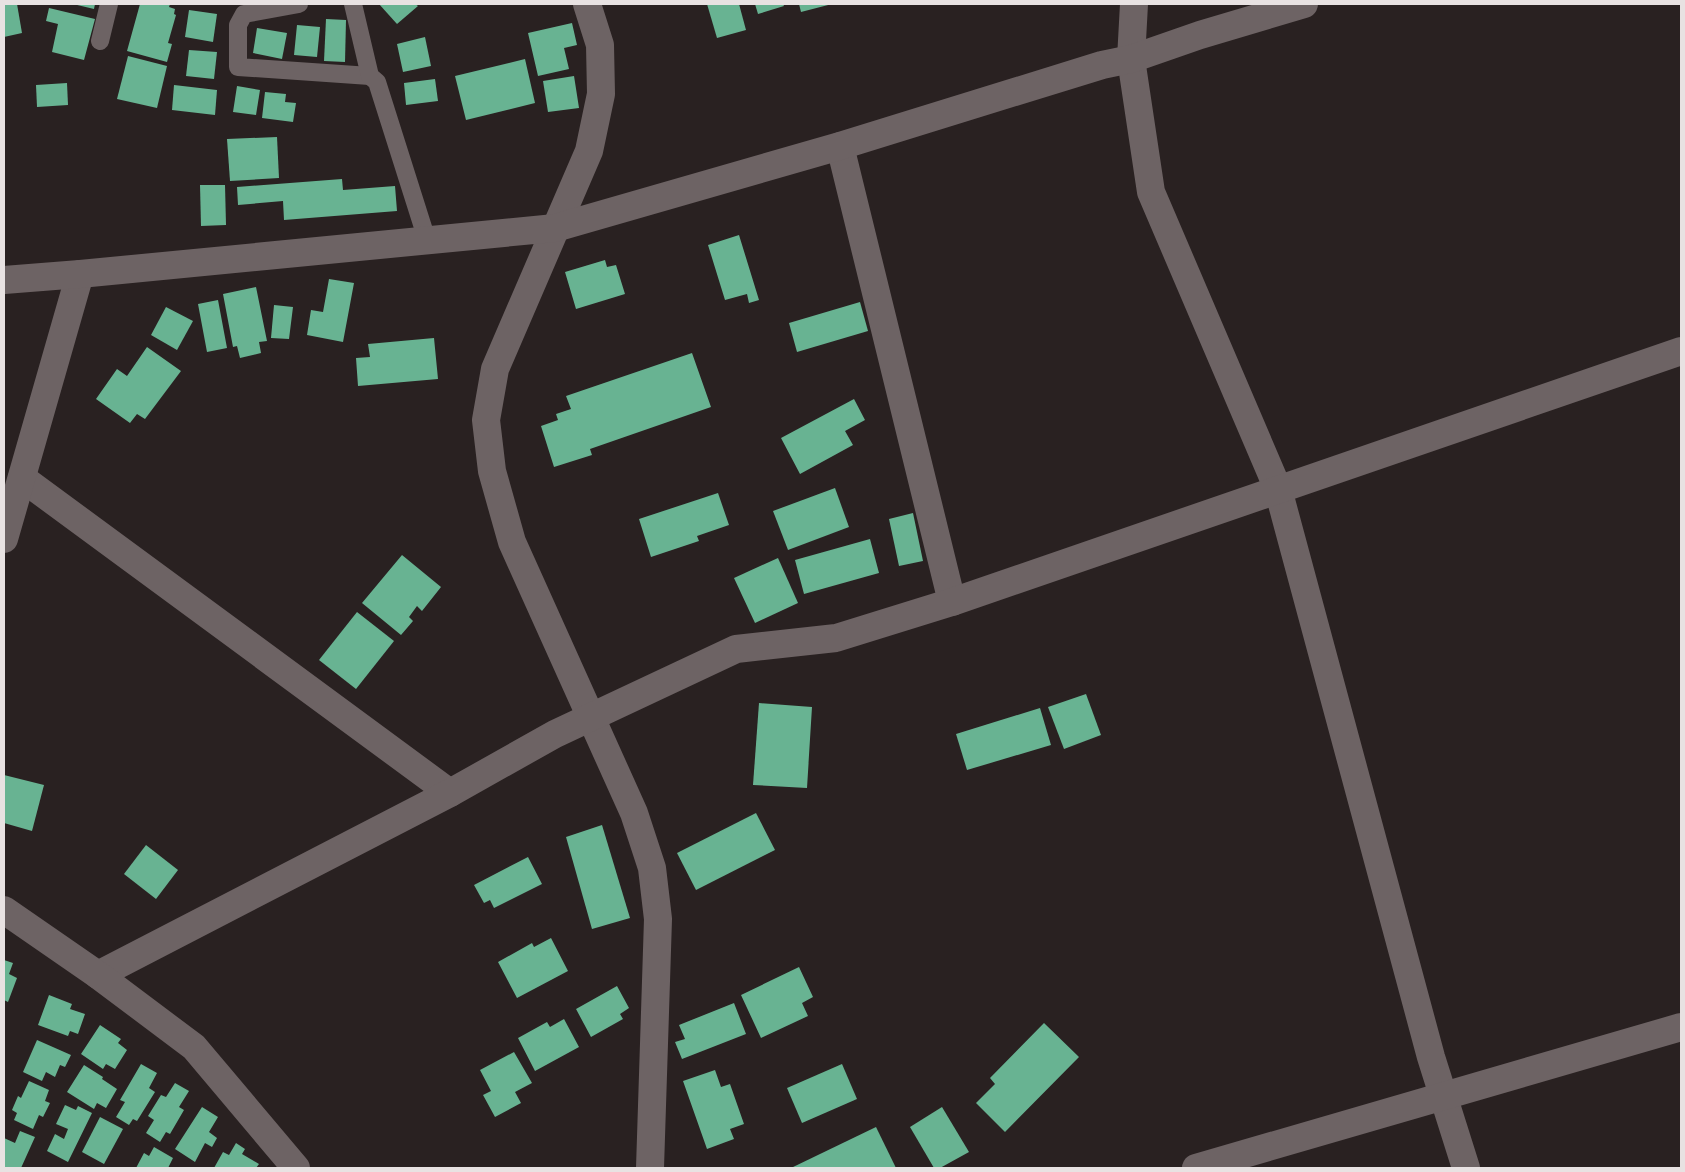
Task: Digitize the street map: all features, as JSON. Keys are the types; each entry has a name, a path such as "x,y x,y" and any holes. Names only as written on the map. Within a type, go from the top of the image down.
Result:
{"street":[{"path":"587,4 600,45 601,94 588,152 495,369 486,420 492,471 512,542 634,813 652,868 658,919 650,1168"},
{"path":"1134,4 1131,59 1151,192 1278,489 1431,1057 1445,1096 1466,1168"},
{"path":"4,280 556,228 840,146 1102,65 1131,59 1200,35 1304,4"},
{"path":"840,146 952,602"},
{"path":"4,540 80,274"},
{"path":"98,975 450,793 555,734 736,650 836,638 952,602 1681,351"},
{"path":"22,478 450,793"},
{"path":"4,910 98,975 194,1047 287,1164"},
{"path":"1196,1168 1681,1028"}],"lane":[{"path":"100,42 109,4"},
{"path":"299,4 244,14 238,25 238,67 370,76"},
{"path":"353,4 370,76 377,82 427,240"}],"building":[{"path":"4,4 17,4 22,33 4,37"},
{"path":"73,4 95,4 94,9"},
{"path":"140,4 170,4 169,7 175,9 174,14 176,15 168,43 172,44 167,62 127,51"},
{"path":"379,4 415,4 418,6 397,24"},
{"path":"707,4 739,4 746,30 717,38"},
{"path":"755,4 783,4 784,6 758,14"},
{"path":"799,4 832,4 801,12"},
{"path":"49,8 95,19 84,60 52,52 58,24 46,21"},
{"path":"189,10 217,14 213,42 185,37"},
{"path":"326,19 346,20 345,62 324,61"},
{"path":"572,23 577,45 564,48 569,69 538,76 528,33"},
{"path":"297,25 320,27 317,57 294,55"},
{"path":"257,28 287,33 282,59 253,53"},
{"path":"425,37 431,66 403,72 397,44"},
{"path":"189,50 217,52 214,79 186,76"},
{"path":"128,56 167,66 157,108 117,99"},
{"path":"525,59 535,103 466,120 455,76"},
{"path":"574,76 579,108 548,112 543,81"},
{"path":"435,79 438,101 406,105 404,83"},
{"path":"67,83 68,105 37,107 36,85"},
{"path":"174,85 217,90 215,115 172,110"},
{"path":"237,86 260,90 256,115 233,112"},
{"path":"265,92 286,94 285,102 296,103 293,122 262,118"},
{"path":"277,137 279,178 230,181 227,139"},
{"path":"342,179 343,190 395,186 397,211 284,220 283,201 238,205 237,187"},
{"path":"200,185 225,185 226,225 201,226"},
{"path":"739,235 759,300 749,303 747,294 725,300 708,245"},
{"path":"605,260 607,267 616,265 625,294 576,309 565,272"},
{"path":"329,279 354,283 343,342 307,335 311,310 323,312"},
{"path":"256,287 267,341 259,342 261,353 240,358 237,346 233,347 223,294"},
{"path":"218,300 227,348 207,352 198,304"},
{"path":"860,302 868,331 797,352 789,323"},
{"path":"274,305 293,307 289,339 271,338"},
{"path":"166,307 193,321 177,350 151,335"},
{"path":"434,338 438,379 358,386 356,358 370,357 368,344"},
{"path":"147,347 181,371 145,419 137,414 130,423 96,399 117,369 127,376"},
{"path":"692,353 711,407 590,449 592,455 554,467 541,426 558,420 556,414 571,409 566,396"},
{"path":"854,399 865,420 845,431 853,445 800,474 781,438"},
{"path":"835,488 849,527 788,550 773,511"},
{"path":"718,493 729,525 697,536 699,541 651,557 639,519"},
{"path":"913,513 923,561 899,566 889,519"},
{"path":"870,539 879,573 804,594 795,560"},
{"path":"402,555 441,587 422,611 417,606 409,617 413,621 401,635 362,603"},
{"path":"778,558 798,603 755,623 734,578"},
{"path":"357,612 394,641 356,689 319,660"},
{"path":"1086,694 1101,735 1064,749 1048,707"},
{"path":"759,703 812,707 807,788 753,785"},
{"path":"1040,708 1051,745 967,770 956,734"},
{"path":"4,775 44,785 32,831 4,823"},
{"path":"756,813 775,850 696,890 677,853"},
{"path":"602,825 630,918 592,929 566,837"},
{"path":"146,845 178,870 156,899 124,874"},
{"path":"528,857 542,884 494,908 490,900 484,903 474,885"},
{"path":"551,938 568,971 517,998 498,962 532,943 534,947"},
{"path":"4,960 13,963 9,974 17,978 8,1002 4,1000"},
{"path":"799,967 813,997 802,1003 808,1016 761,1038 741,995"},
{"path":"617,986 629,1008 620,1014 623,1019 591,1037 576,1009"},
{"path":"49,995 72,1004 70,1009 85,1014 78,1034 70,1031 68,1036 38,1025"},
{"path":"734,1003 746,1034 682,1059 675,1042 685,1039 679,1025"},
{"path":"564,1019 579,1047 535,1071 518,1038 547,1022 550,1027"},
{"path":"1044,1023 1079,1057 1005,1132 976,1103 995,1084 990,1078"},
{"path":"100,1025 121,1039 118,1043 127,1050 115,1069 106,1064 103,1069 81,1054"},
{"path":"37,1040 71,1055 65,1067 60,1065 55,1077 46,1072 42,1081 23,1072"},
{"path":"514,1052 532,1083 515,1092 521,1103 495,1117 483,1095 491,1091 480,1070"},
{"path":"141,1064 157,1073 149,1088 155,1092 137,1121 133,1119 129,1125 116,1117 125,1102 120,1100"},
{"path":"842,1064 857,1099 802,1123 787,1088"},
{"path":"84,1065 117,1089 106,1108 97,1103 94,1109 67,1092"},
{"path":"715,1070 721,1087 730,1084 744,1124 730,1129 734,1139 707,1149 683,1081"},
{"path":"29,1081 49,1090 45,1101 50,1103 43,1117 39,1115 33,1129 14,1120 17,1113 12,1110 18,1096 21,1098"},
{"path":"175,1083 189,1091 179,1107 184,1110 170,1134 166,1132 160,1142 146,1133 154,1120 148,1116 161,1095 166,1097"},
{"path":"65,1105 76,1110 78,1106 92,1113 68,1162 47,1151 55,1134 64,1139 68,1129 56,1124"},
{"path":"202,1107 218,1117 209,1132 217,1138 212,1147 205,1143 195,1162 175,1149"},
{"path":"942,1107 969,1152 940,1168 934,1168 910,1127"},
{"path":"100,1117 123,1129 104,1164 82,1152"},
{"path":"876,1127 896,1168 791,1168"},
{"path":"20,1131 35,1137 21,1168 4,1168 4,1138 15,1143"},
{"path":"236,1143 245,1149 242,1154 259,1164 256,1168 214,1168 223,1152 229,1155"},
{"path":"154,1147 173,1158 168,1168 136,1168 144,1153 149,1156"}]}
